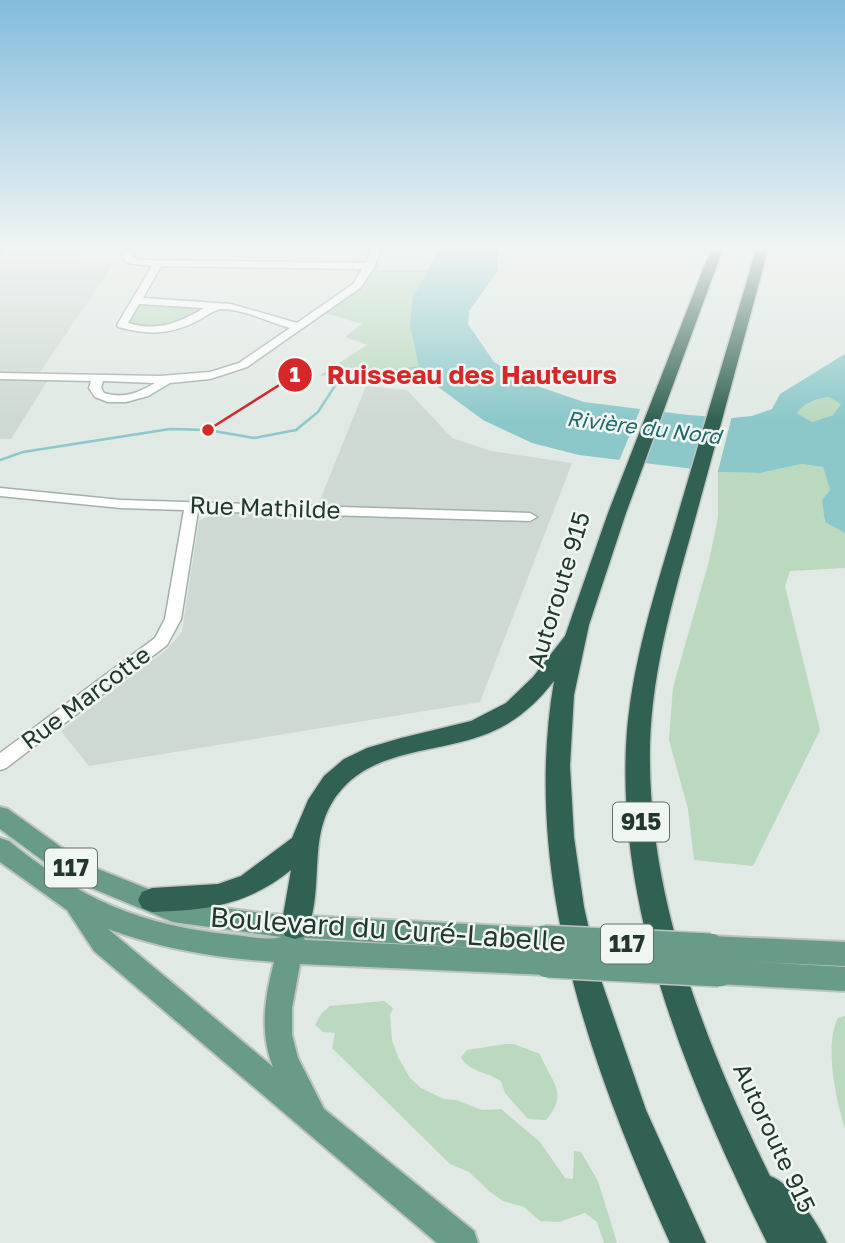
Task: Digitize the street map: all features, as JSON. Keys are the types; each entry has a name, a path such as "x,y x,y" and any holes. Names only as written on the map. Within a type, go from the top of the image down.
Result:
{"highway":[{"name":"Autoroute 915","path":"688,1243 637,1126 586,977 568,890 559,823 557,763 563,694 576,634 635,464 696,304"},
{"name":"Autoroute 915","path":"747,304 647,662 639,727 638,786 647,866 672,973 705,1068 744,1158 786,1243"},
{"path":"292,939 305,866 304,844 318,804 332,783 347,769 387,749 465,732 504,716 534,690 576,634"},
{"path":"152,900 201,899 239,891 272,873 304,844"},
{"path":"744,1158 809,1243"}],"main road":[{"name":"Boulevard du Curé-Labelle","path":"0,816 40,848 74,870 113,887 152,900 182,914 292,939"},
{"name":"Boulevard du Curé-Labelle","path":"0,848 47,885 76,903 131,927 171,937 292,939 714,960 845,979"},
{"path":"76,903 103,943 462,1243"},
{"path":"292,939 279,999 279,1036 285,1060 314,1119"},
{"name":"Boulevard du Curé-Labelle","path":"714,960 845,954"}],"street":[{"path":"134,304 122,325 153,330 180,327 216,306"},
{"path":"184,304 216,306 299,327"},
{"path":"0,376 204,378 243,365 333,304"},
{"path":"98,378 95,388 99,396 110,400 129,399 150,392 168,379"},
{"name":"Rue Mathilde","path":"0,492 121,504 530,517"},
{"name":"Rue Marcotte","path":"0,763 144,656 165,636 173,619 192,506"}],"shaded area":[{"path":"0,304 86,304 39,374 0,373"},
{"path":"0,376 50,377 11,439 0,439"},
{"path":"366,386 407,390 452,438 491,451 572,463 480,702 89,766 61,731 167,649 182,632 199,520 221,513 314,515"}],"green space":[{"path":"134,304 216,306 163,331 122,325"},
{"path":"334,304 414,304 412,328 419,368 319,376 367,345 345,337 362,324 322,312"},
{"path":"829,397 842,404 833,415 812,422 797,413 815,400"},
{"path":"802,464 823,467 830,490 824,521 845,533 845,568 790,571 785,586 820,730 753,866 694,860 688,809 669,740 673,687 709,561 718,517 718,472 760,473"},
{"path":"384,1001 393,1008 390,1015 392,1040 398,1057 410,1078 421,1088 444,1099 456,1100 482,1110 501,1109 540,1142 565,1178 573,1179 574,1151 581,1152 598,1181 617,1243 604,1243 597,1222 585,1213 559,1222 540,1221 524,1207 503,1201 469,1172 450,1164 332,1048 335,1033 323,1032 315,1025 321,1014 330,1006"},
{"path":"845,1016 845,1128 835,1088 832,1043 838,1018"},
{"path":"514,1044 540,1054 553,1079 557,1094 557,1102 546,1120 528,1119 505,1093 501,1081 468,1066 461,1057 467,1050"}],"water":[{"name":"Rivière du Nord","path":"412,304 474,304 469,311 468,324 494,362 534,385 584,402 732,418 752,416 772,409 780,394 845,354 845,533 825,522 822,500 830,490 823,467 802,464 760,473 718,472 579,455 532,443 483,420 430,381 419,368 410,325","holes":["829,397 841,404 833,415 812,422 797,413 807,404"]}],"pier":[{"path":"642,405 665,409 644,466 619,461"},
{"path":"721,414 732,416 717,475 691,472"}],"waterway":[{"path":"0,460 23,452 170,429 208,430 254,438 296,430 318,412 340,378 422,367"}],"place":[{"name":"Ruisseau des Hauteurs","path":"208,430"}]}
